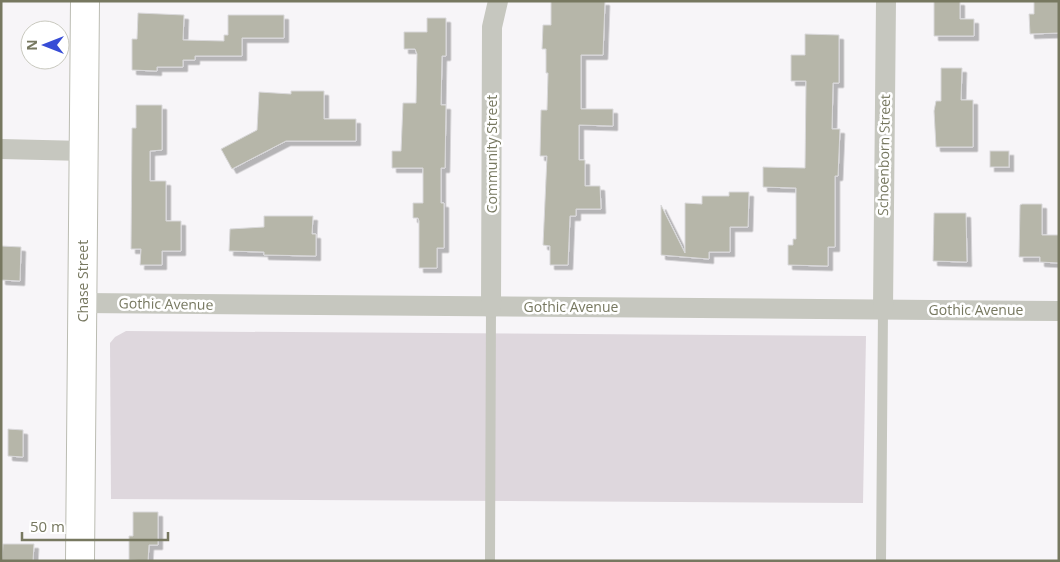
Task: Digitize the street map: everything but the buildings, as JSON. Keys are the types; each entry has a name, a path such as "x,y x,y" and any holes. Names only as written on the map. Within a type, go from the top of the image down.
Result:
{"street":[{"name":"Chase Street","path":"80,561 85,1"},
{"name":"Community Street","path":"490,308 492,27 498,1"},
{"name":"Schoenborn Street","path":"883,309 886,1"},
{"path":"1,149 84,151"},
{"name":"Gothic Avenue","path":"83,303 490,308 1059,311"}],"lane":[{"path":"490,308 490,561"},
{"path":"881,561 883,309"}],"shaded area":[{"path":"126,331 866,336 863,503 111,499 110,343 115,337"}]}
